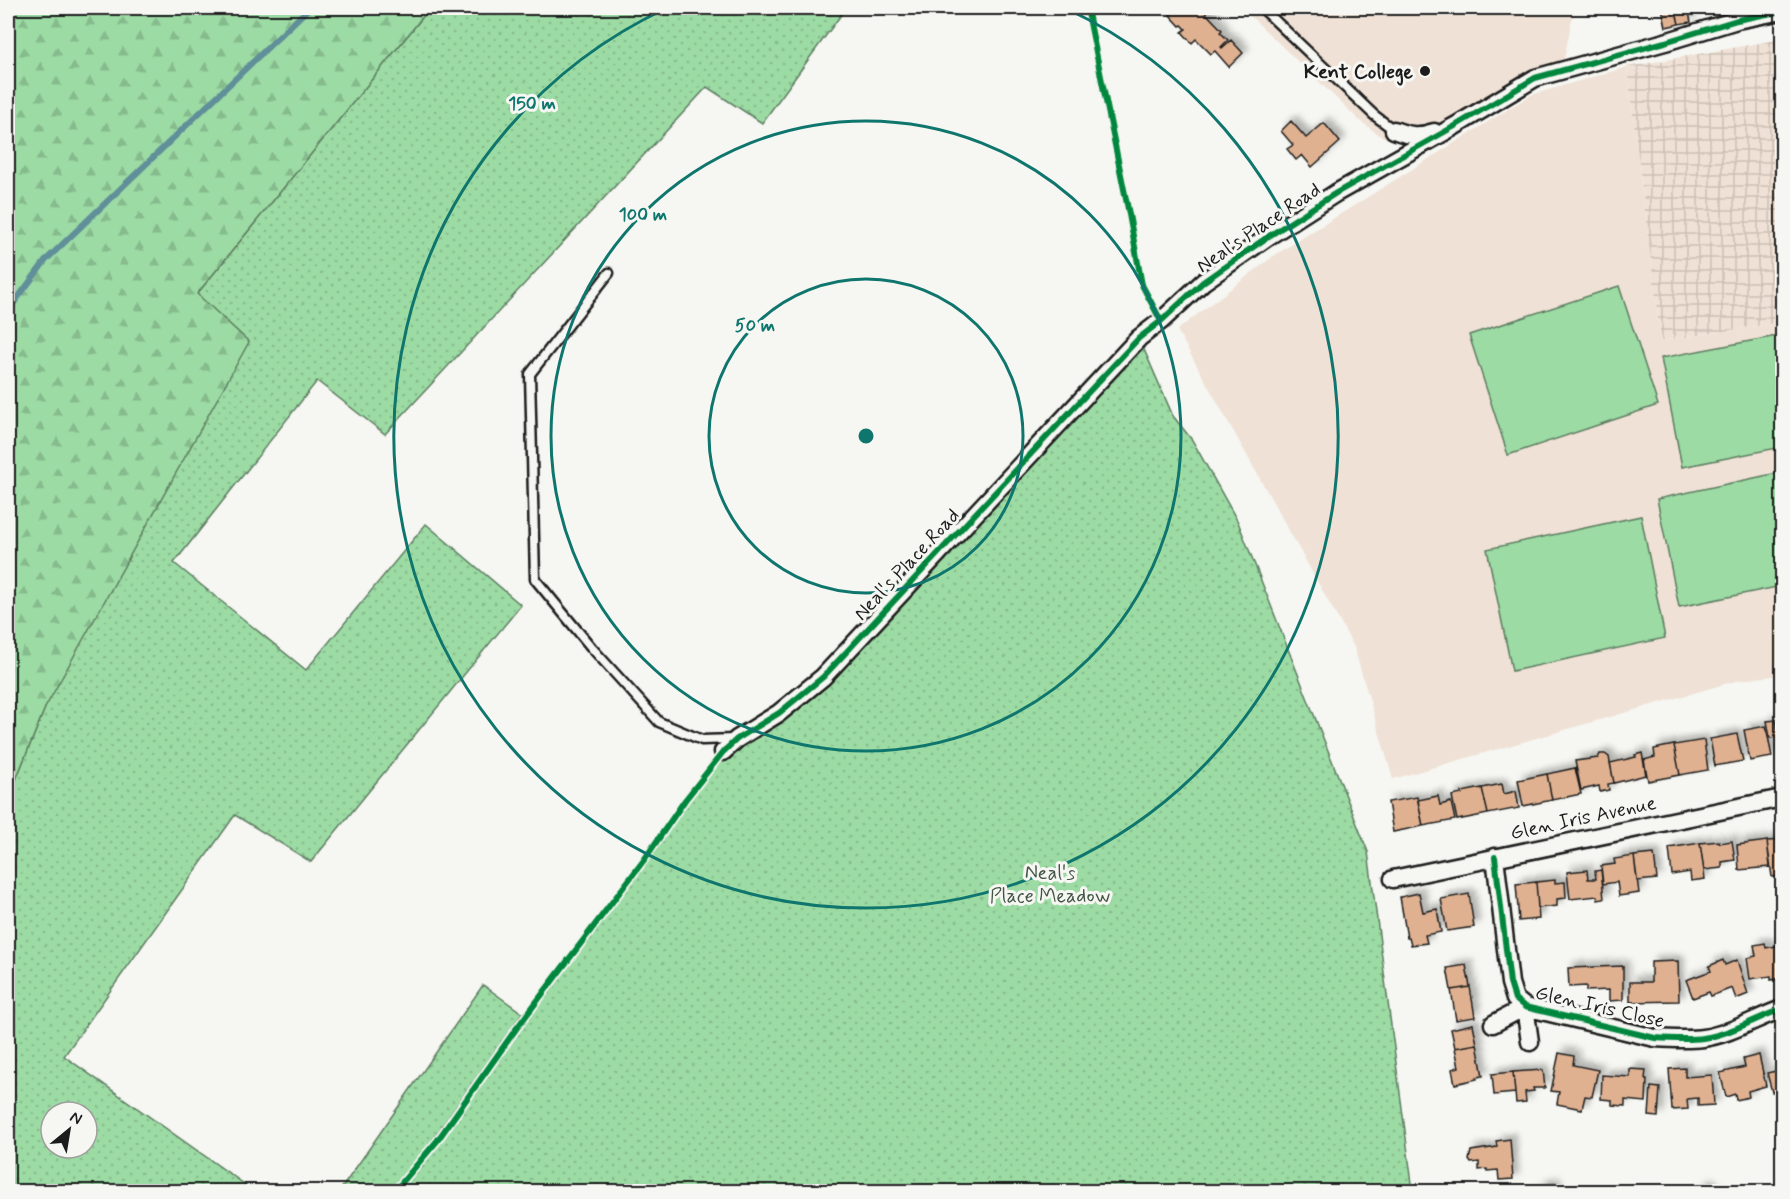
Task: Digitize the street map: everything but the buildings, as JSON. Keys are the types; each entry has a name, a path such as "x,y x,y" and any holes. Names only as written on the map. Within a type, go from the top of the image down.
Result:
{"street":[{"name":"Neal's Place Road","path":"723,753 737,739 779,713 823,677 1139,338 1203,282 1269,236 1336,194 1535,78 1761,11 1782,11"},
{"name":"Neal's Place Road","path":"1394,130 1410,136 1422,136 1455,126"},
{"name":"Glen Iris Avenue","path":"1393,879 1782,798"},
{"name":"Glen Iris Close","path":"1495,857 1510,983 1515,999 1525,1007 1655,1038 1677,1039 1703,1038 1725,1032 1782,1009"},
{"name":"Glen Iris Close","path":"1493,1024 1525,1007"},
{"name":"Glen Iris Close","path":"1525,1007 1530,1042"}],"lane":[{"name":"Neal's Place Road","path":"1262,8 1374,115 1394,130"},
{"path":"609,273 530,374 535,579 591,647 659,723 702,740 737,739"}],"shaded area":[{"name":"Kent College","path":"1242,8 1574,8 1564,59 1439,131 1407,141 1394,141 1379,135 1359,120"},
{"path":"1782,39 1782,322 1661,341 1627,67"},
{"path":"1627,67 1661,341 1782,322 1782,675 1739,680 1393,779 1354,647 1177,330 1275,255 1531,95"}],"green space":[{"path":"8,8 430,8 197,294 249,342 45,708 8,799"},
{"path":"430,8 846,8 762,123 707,87 385,434 317,381 174,563 306,670 426,524 521,605 311,862 235,815 64,1056 254,1191 8,1192 8,799 45,708 197,294"},
{"path":"1619,286 1658,405 1508,455 1469,335"},
{"path":"1782,335 1782,447 1682,467 1661,358"},
{"name":"Neal's Place Meadow","path":"1139,338 1173,416 1192,440 1238,522 1368,852 1413,1191 339,1192 483,985 522,1013 406,1177 437,1141 559,972 644,860 685,800 737,739 779,713"},
{"path":"1782,472 1782,586 1679,607 1657,499"},
{"path":"1641,516 1665,638 1512,671 1487,549"}],"waterway":[{"path":"8,311 46,260 309,8"}],"cycle path":[{"path":"1087,8 1142,285 1161,321"},
{"path":"394,1192 437,1141 516,1029 723,752 737,739 779,713 823,677 1139,338 1203,282 1336,193 1535,78 1737,20 1782,11"},
{"path":"1495,857 1510,983 1515,999 1525,1007 1655,1038 1679,1039 1703,1038 1724,1033 1782,1009"}],"place":[{"name":"Kent College","path":"1425,71"}]}
